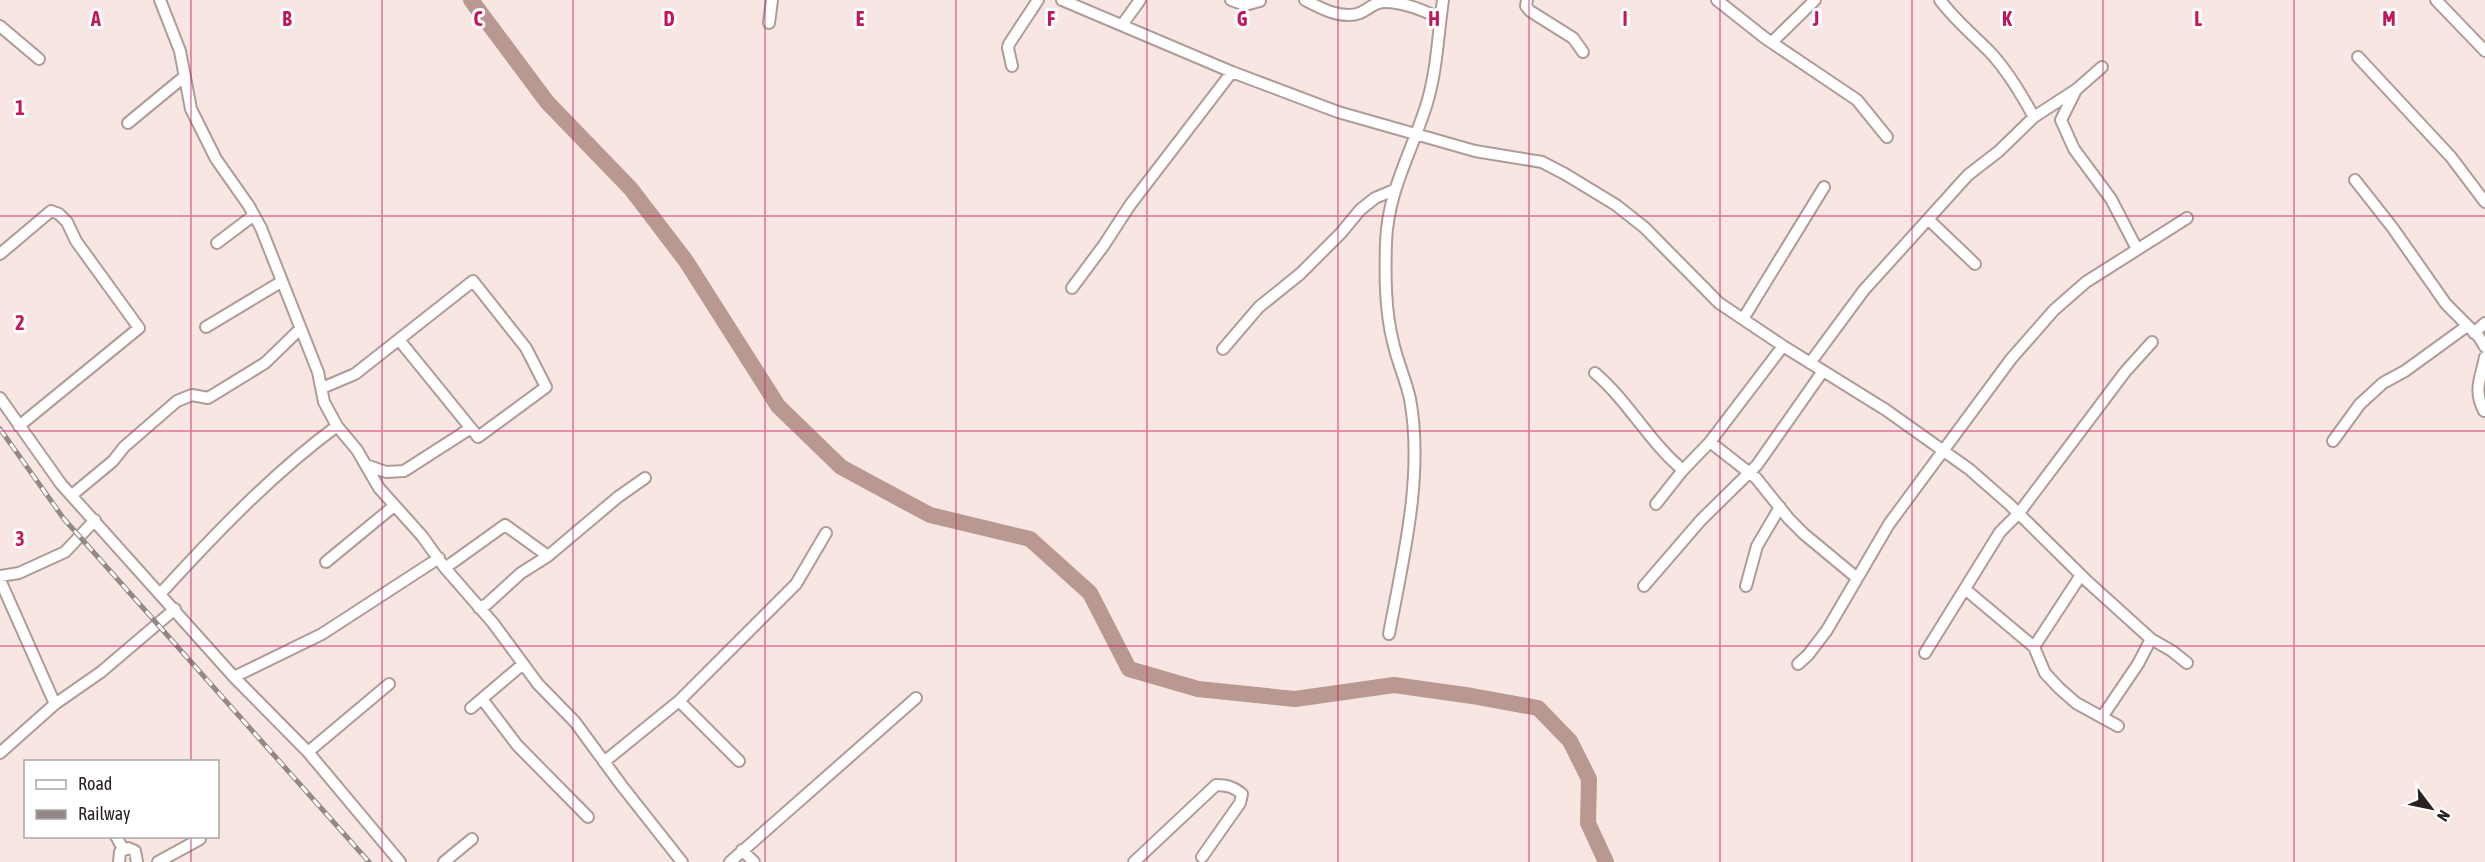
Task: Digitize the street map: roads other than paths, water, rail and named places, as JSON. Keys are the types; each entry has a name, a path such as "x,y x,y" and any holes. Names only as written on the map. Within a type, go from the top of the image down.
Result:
{"street":[{"path":"160,0 172,26 191,108 216,159 254,215 274,259 299,330 318,372 324,402 337,426 366,465 379,488 439,558 545,692 575,722 682,862"},
{"path":"769,23 772,0"},
{"path":"1012,66 1009,44 1038,0"},
{"path":"1062,0 1232,72 1338,112 1475,151 1542,162 1565,174 1616,205 1645,228 1705,290 1743,319 1886,410 1969,469 2019,513 2081,575 2151,639 2187,663"},
{"path":"1122,25 1140,0"},
{"path":"1231,0 1245,5 1260,1"},
{"path":"1305,0 1336,14 1354,14 1370,5 1385,2 1422,10 1440,18"},
{"path":"1389,634 1411,509 1413,440 1410,399 1392,342 1386,297 1386,241 1389,206 1427,104 1433,79 1443,0"},
{"path":"1527,0 1526,6 1530,11 1573,38 1583,52"},
{"path":"1717,0 1730,13 1857,100 1887,136"},
{"path":"1772,42 1815,0"},
{"path":"1940,0 1949,13 1996,59 2034,117"},
{"path":"2436,0 2485,51"},
{"path":"0,26 39,60"},
{"path":"2358,57 2451,157 2485,202"},
{"path":"1810,363 1864,290 1968,175 1999,151 2034,117 2077,89 2102,67"},
{"path":"1072,288 1130,205 1232,72"},
{"path":"128,123 185,76"},
{"path":"2077,89 2061,120 2074,149 2112,198 2136,249"},
{"path":"2355,180 2392,227 2446,304 2485,347"},
{"path":"1743,319 1824,187"},
{"path":"1223,349 1259,307 1300,274 1341,233 1360,210 1375,198 1394,190"},
{"path":"0,254 51,212 59,214 67,222 76,241 139,328 19,426"},
{"path":"217,243 254,215"},
{"path":"1798,664 1827,630 1888,524 2011,359 2054,310 2086,282 2187,218"},
{"path":"1929,220 1975,264"},
{"path":"206,327 281,282"},
{"path":"322,388 355,374 473,282 526,348 546,387 478,437 400,341"},
{"path":"2333,441 2360,404 2383,383 2471,329 2485,323"},
{"path":"72,495 113,461 124,447 177,401 192,395 208,398 265,363 299,330"},
{"path":"1925,653 2000,532 2019,513 2125,372 2152,342"},
{"path":"1656,504 1683,470 1710,442 1783,346"},
{"path":"2484,411 2477,394 2477,384 2485,357"},
{"path":"1644,586 1701,520 1749,472 1781,432 1797,405 1823,371"},
{"path":"1595,373 1618,395 1659,447 1683,470"},
{"path":"0,398 72,495 234,677 308,752 400,862"},
{"path":"161,593 225,522 304,451 337,426"},
{"path":"366,465 386,472 404,471 471,428"},
{"path":"1710,442 1749,472 1804,534 1857,578"},
{"path":"479,608 645,478"},
{"path":"326,562 394,506"},
{"path":"1746,586 1757,546 1780,507"},
{"path":"55,704 0,578 20,573 45,559 65,552 95,520"},
{"path":"445,568 505,525 548,556"},
{"path":"604,762 679,701 796,584 826,533"},
{"path":"234,677 322,634 439,558"},
{"path":"2034,648 2081,575"},
{"path":"1965,589 2034,648 2045,673 2059,688 2076,703 2118,726"},
{"path":"0,753 55,704 101,672 175,609"},
{"path":"2102,717 2132,673 2151,639"},
{"path":"471,708 523,664"},
{"path":"308,752 389,684"},
{"path":"730,862 878,734 916,698"},
{"path":"482,699 517,745 588,817"},
{"path":"679,701 738,761"},
{"path":"1134,862 1216,785 1226,785 1236,789 1242,794 1240,803 1202,857"},
{"path":"117,838 123,849"},
{"path":"158,862 200,838"},
{"path":"444,862 472,839"},
{"path":"118,862 118,856 123,849"},
{"path":"123,849 135,851 137,862"},
{"path":"742,850 754,862"}],"waterway":[{"path":"471,0 547,102 631,189 686,261 778,406 841,467 930,515 1030,539 1090,593 1129,669 1198,689 1295,699 1394,685 1538,708 1570,741 1589,779 1588,823 1606,862"}],"railway":[{"path":"0,429 64,519 369,862"}]}
